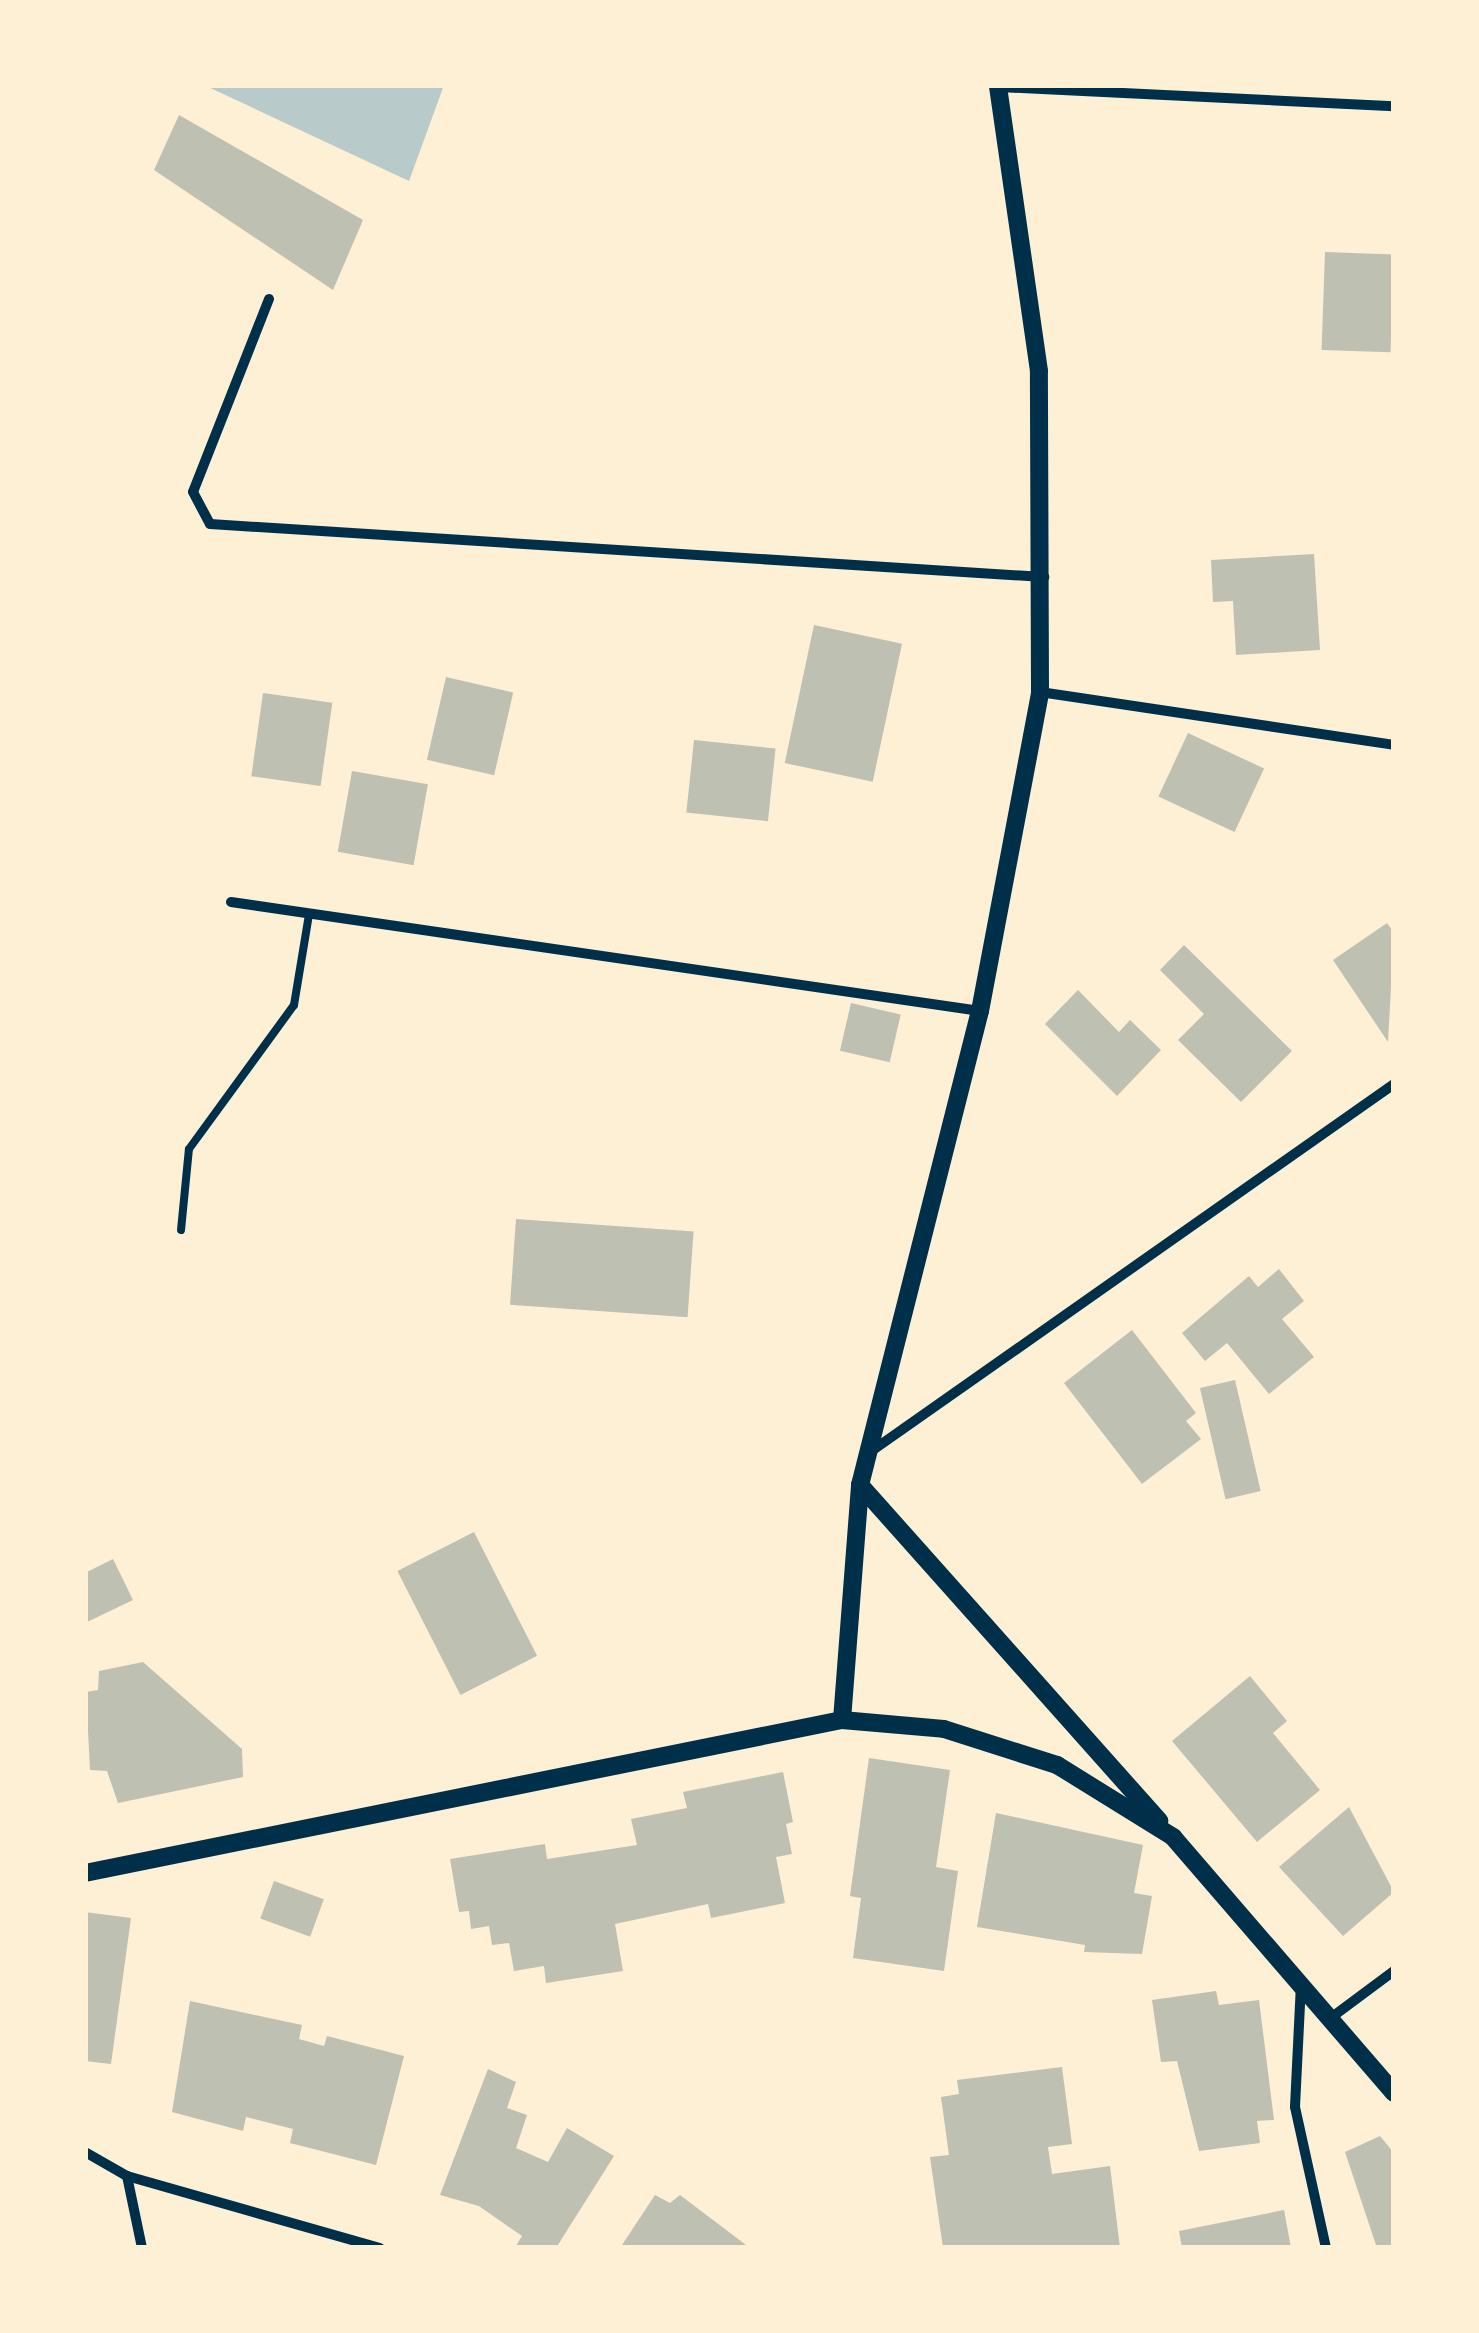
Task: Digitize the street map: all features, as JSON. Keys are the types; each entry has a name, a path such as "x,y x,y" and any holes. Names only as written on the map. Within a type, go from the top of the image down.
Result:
{"street":[{"path":"842,1720 860,1485 873,1450 980,1011 1040,692 1045,577 1039,370 998,86 1394,106"},
{"path":"269,299 193,492 210,524 1045,577"},
{"path":"1040,692 1394,745"},
{"path":"231,902 980,1011"},
{"path":"873,1450 1394,1084"},
{"path":"860,1485 1302,1982 1394,2093"},
{"path":"85,1873 842,1720 1004,1743 1173,1837"},
{"path":"1332,2017 1394,1971"},
{"path":"1302,1982 1295,2107 1326,2248"},
{"path":"85,2152 127,2176 380,2248"},
{"path":"127,2176 142,2248"}],"lane":[{"path":"181,1230 189,1149 294,1005 309,914"}],"shaded area":[{"path":"204,85 444,85 409,181"}],"building":[{"path":"179,115 363,220 333,290 154,170"},
{"path":"1325,252 1394,254 1391,352 1322,350"},
{"path":"1314,554 1320,650 1236,655 1233,601 1213,602 1211,560"},
{"path":"814,625 902,644 873,782 785,763"},
{"path":"446,677 513,693 494,775 427,760"},
{"path":"263,693 332,703 321,786 251,776"},
{"path":"1188,733 1264,768 1235,832 1158,796"},
{"path":"694,740 776,749 768,821 686,813"},
{"path":"352,771 428,784 414,865 338,852"},
{"path":"1387,923 1394,933 1388,1042 1333,960"},
{"path":"1184,945 1292,1051 1241,1102 1178,1040 1204,1014 1160,970"},
{"path":"1078,990 1119,1032 1130,1020 1161,1050 1117,1096 1045,1024"},
{"path":"851,1003 901,1014 890,1062 840,1051"},
{"path":"516,1219 694,1231 688,1317 510,1305"},
{"path":"1279,1269 1304,1301 1282,1319 1314,1357 1269,1394 1227,1343 1205,1361 1182,1333 1249,1276 1258,1287"},
{"path":"1132,1330 1196,1413 1186,1421 1201,1439 1142,1484 1064,1383"},
{"path":"1235,1380 1261,1491 1226,1499 1200,1388"},
{"path":"474,1532 537,1656 460,1695 397,1571"},
{"path":"113,1559 133,1600 85,1623 85,1573"},
{"path":"143,1662 242,1749 243,1777 118,1803 107,1771 90,1770 86,1692 98,1690 99,1671"},
{"path":"1250,1676 1287,1721 1273,1733 1320,1790 1257,1842 1172,1741"},
{"path":"869,1758 950,1770 936,1867 958,1871 944,1971 853,1958 861,1898 850,1896"},
{"path":"783,1772 793,1822 786,1824 792,1854 776,1857 785,1903 711,1918 708,1904 615,1924 623,1971 546,1983 544,1966 514,1971 509,1943 492,1945 489,1926 471,1929 469,1911 459,1912 450,1859 545,1844 547,1859 637,1845 631,1819 687,1808 683,1792"},
{"path":"1349,1807 1394,1892 1343,1936 1279,1867"},
{"path":"996,1813 1143,1845 1134,1893 1152,1896 1142,1954 1084,1952 1085,1945 977,1927"},
{"path":"274,1881 324,1899 310,1937 260,1919"},
{"path":"85,1912 131,1918 111,2064 85,2061"},
{"path":"1216,1991 1219,2005 1259,2000 1274,2120 1257,2121 1260,2143 1199,2151 1177,2061 1161,2062 1152,2000"},
{"path":"190,2001 302,2025 299,2039 324,2046 327,2036 404,2056 376,2165 290,2143 293,2129 246,2117 243,2131 172,2112"},
{"path":"1062,2067 1072,2144 1048,2147 1052,2174 1110,2166 1120,2248 943,2248 930,2157 949,2155 941,2097 959,2094 957,2080"},
{"path":"488,2069 516,2082 507,2108 527,2115 516,2148 548,2162 567,2128 614,2156 556,2248 516,2246 522,2236 479,2206 440,2195"},
{"path":"1380,2136 1394,2153 1394,2248 1377,2248 1345,2152"},
{"path":"655,2195 670,2203 680,2195 750,2248 620,2248"},
{"path":"1284,2210 1291,2248 1182,2248 1179,2231"}]}
